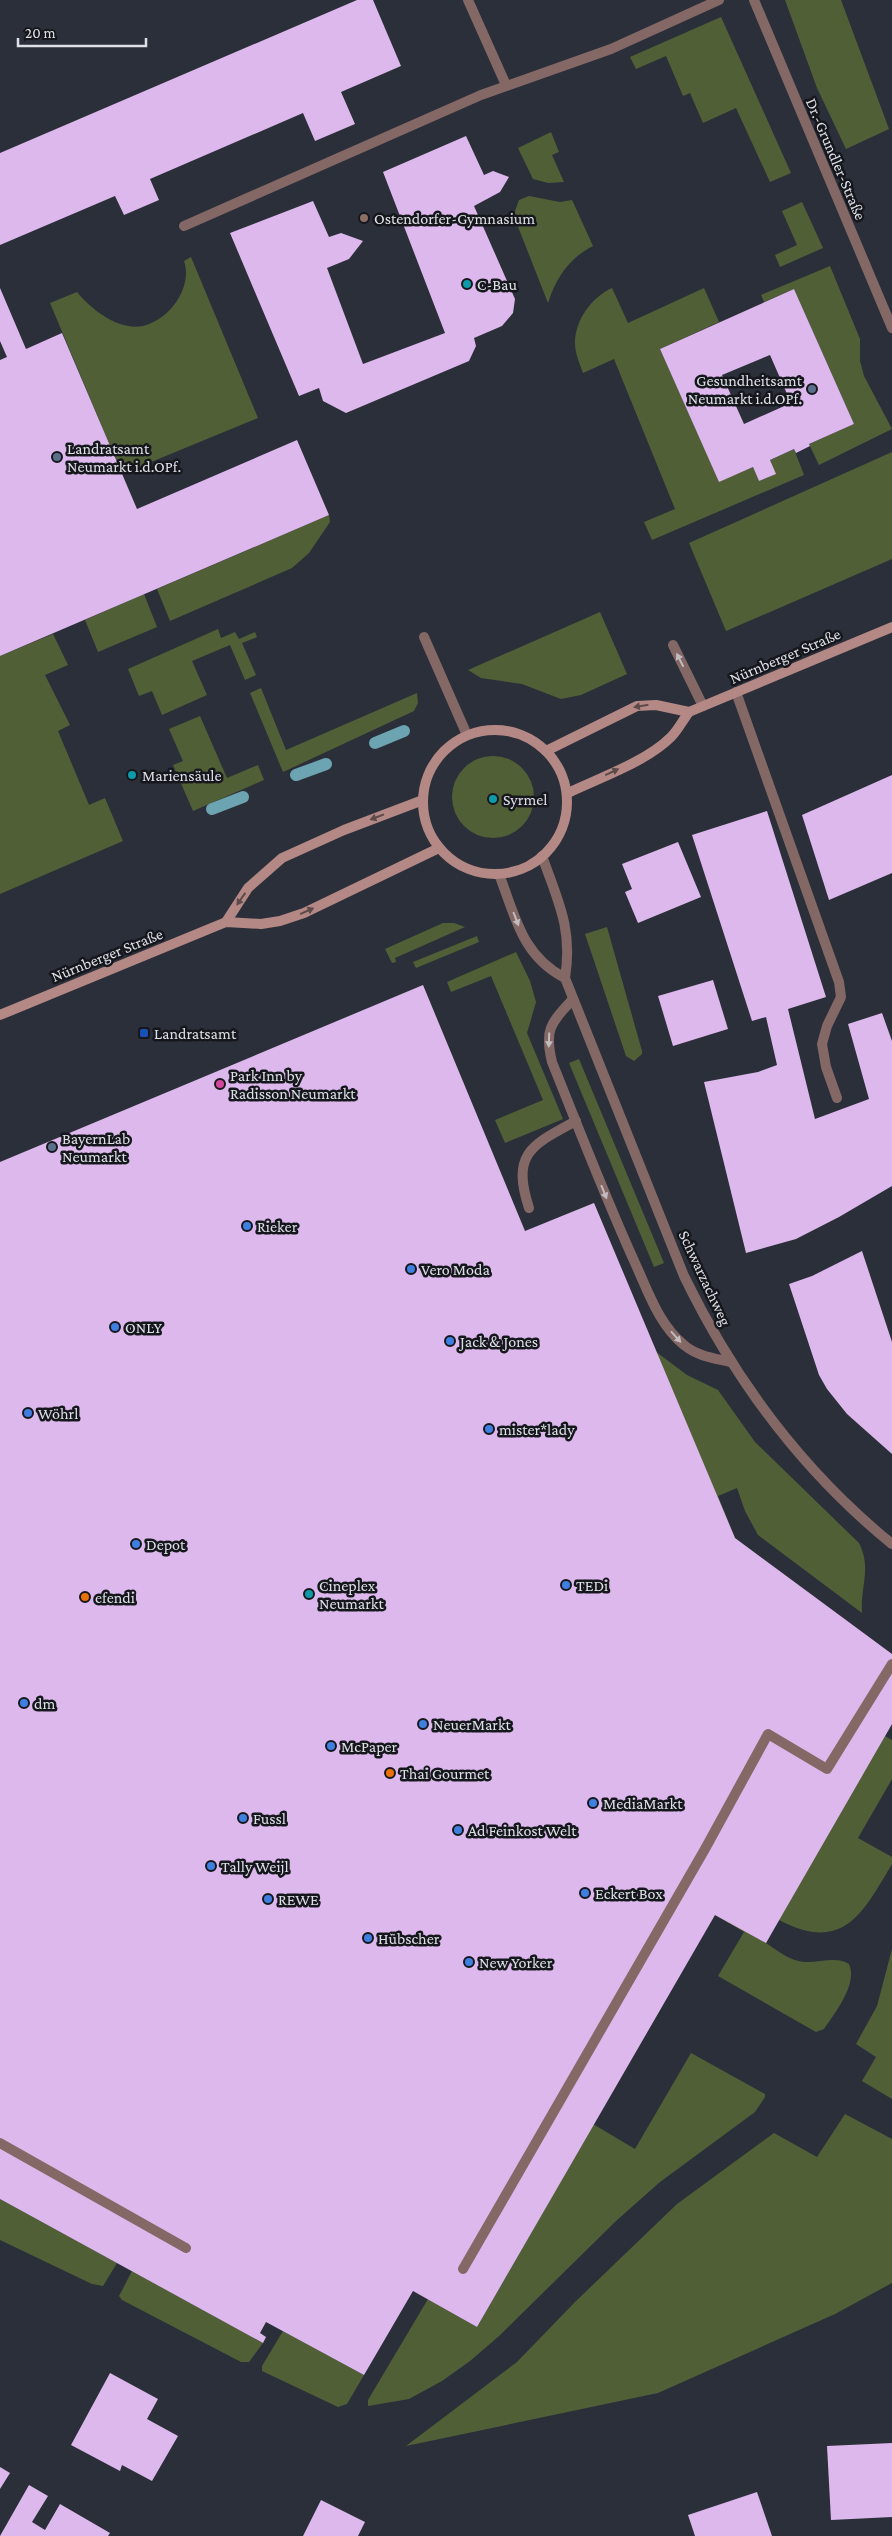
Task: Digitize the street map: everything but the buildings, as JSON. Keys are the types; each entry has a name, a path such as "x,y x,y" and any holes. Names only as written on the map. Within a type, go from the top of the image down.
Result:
{"main road":[{"name":"Nürnberger Straße","path":"689,712 892,627"},
{"path":"546,751 637,706 656,705 689,712 674,733 661,745 626,765 568,793"},
{"path":"490,730 514,732 536,743 546,751 559,767 568,793 564,824 553,844 542,856 524,867 499,874 470,870 458,865 439,848 427,826 423,791 431,768 446,748 467,735 490,730"},
{"path":"226,922 248,888 282,858 344,830 423,800"},
{"name":"Nürnberger Straße","path":"0,1015 226,922 261,924 280,921 304,913 439,848"}],"street":[{"path":"468,0 506,85"},
{"path":"184,226 506,85 611,49 719,0"},
{"name":"Dr.-Grundler-Straße","path":"754,0 892,328"},
{"path":"424,637 467,735"},
{"path":"673,645 703,706"},
{"path":"736,692 839,982 840,997 827,1026 822,1044 826,1067 837,1098"},
{"name":"Schwarzachweg","path":"542,856 567,932 569,952 565,978 684,1276 730,1362 774,1423 811,1469 892,1544"},
{"path":"499,874 528,946 541,964 565,978"},
{"path":"573,1000 550,1027 547,1041 552,1062 610,1207 667,1327 683,1344 699,1354 730,1362"},
{"path":"530,1208 522,1185 523,1167 527,1156 532,1148 544,1138 576,1121"},
{"path":"463,2268 705,1849 768,1734 827,1769 892,1664"},
{"path":"0,2143 186,2248"}],"green space":[{"path":"785,0 841,0 889,129 846,149 817,88"},
{"path":"721,17 791,173 770,182 736,108 703,123 690,93 683,96 666,56 636,69 630,57"},
{"path":"551,132 559,152 552,155 564,182 548,183 533,179 518,148"},
{"path":"529,196 560,202 572,200 593,246 577,256 564,270 555,285 548,303 515,219 515,211 519,200"},
{"path":"802,202 823,248 780,267 775,255 797,245 782,211"},
{"path":"191,257 258,418 122,474 50,303 77,292 97,312 115,322 134,327 153,323 170,310 177,301 185,281 184,261"},
{"path":"830,266 860,339 860,361 864,376 892,429 819,465 809,444 854,424 794,289 764,302 761,295"},
{"path":"612,288 628,323 704,288 719,322 660,349 719,481 753,467 759,481 775,474 770,460 794,449 804,475 652,540 644,522 675,509 614,359 583,373 576,351 576,334 581,318 598,297"},
{"path":"892,452 892,559 726,631 689,543"},
{"path":"329,515 330,522 309,553 292,568 170,621 157,589"},
{"path":"144,594 157,627 98,652 85,620"},
{"path":"600,612 627,674 581,695 561,699 522,684 481,678 468,670"},
{"path":"218,629 221,638 235,632 239,639 255,632 257,637 242,643 256,675 245,680 230,645 192,661 207,695 162,715 152,691 139,696 128,669"},
{"path":"53,634 68,665 45,675 70,725 58,731 89,805 105,798 123,841 0,894 0,656"},
{"path":"261,688 286,750 417,693 418,703 414,711 283,772 250,693"},
{"path":"200,716 227,778 258,765 264,780 193,811 173,765 183,761 169,729"},
{"path":"485,756 501,756 516,763 527,774 534,789 531,813 522,826 501,838 485,838 470,831 459,820 452,805 452,789 459,774 470,763"},
{"path":"443,923 454,923 465,927 395,958 396,962 392,963 385,949"},
{"path":"607,927 642,1051 642,1054 634,1061 626,1056 585,934"},
{"path":"477,936 479,942 416,968 413,962"},
{"path":"516,952 530,981 536,1002 527,1033 563,1119 505,1143 495,1120 543,1100 491,976 451,992 447,982"},
{"path":"579,1059 664,1263 654,1267 569,1063"},
{"path":"594,1203 655,1351 687,1375 718,1390 755,1442 859,1543 865,1561 862,1613 758,1535 745,1511 737,1488 718,1496 735,1538 658,1483 550,1221"},
{"path":"892,1674 892,1724 885,1736 892,1740 892,1779 858,1838 892,1857 892,1864 871,1898 849,1923 835,1930 820,1932 801,1929 779,1920 766,1943 794,1960 810,1962 839,1960 849,1964 850,1980 844,1998 824,2029 816,2032 718,1976 744,1932 715,1915"},
{"path":"892,1949 892,2099 862,2081 876,2057 856,2044 877,2006"},
{"path":"691,2053 765,2094 755,2112 660,2182 616,2221 498,2337 470,2361 442,2381 409,2399 368,2406 368,2400 428,2299 477,2327 593,2124 635,2149"},
{"path":"845,2114 892,2139 892,2283 835,2314 658,2393 406,2446 517,2362 575,2302 677,2204 774,2133 817,2157"},
{"path":"0,2199 117,2263 103,2286 92,2284 0,2240"},
{"path":"132,2271 263,2343 249,2362 241,2362 122,2300 119,2296"},
{"path":"283,2331 364,2375 347,2404 338,2407 262,2371 262,2366"}],"waterway":[{"path":"375,743 404,731"},
{"path":"296,775 326,764"},
{"path":"212,809 243,797"}],"place":[{"name":"Ostendorfer-Gymnasium","path":"364,218"},
{"name":"C-Bau","path":"467,284"},
{"name":"Gesundheitsamt Neumarkt i.d.OPf.","path":"812,389"},
{"name":"Landratsamt Neumarkt i.d.OPf.","path":"57,457"},
{"name":"Mariensäule","path":"132,775"},
{"name":"Syrmel","path":"493,799"},
{"name":"Landratsamt","path":"144,1033"},
{"name":"Park Inn by Radisson Neumarkt","path":"220,1084"},
{"name":"BayernLab Neumarkt","path":"52,1147"},
{"name":"Rieker","path":"247,1226"},
{"name":"Vero Moda","path":"411,1269"},
{"name":"ONLY","path":"115,1327"},
{"name":"Jack & Jones","path":"450,1341"},
{"name":"Wöhrl","path":"28,1413"},
{"name":"mister*lady","path":"489,1429"},
{"name":"Depot","path":"136,1544"},
{"name":"TEDi","path":"566,1585"},
{"name":"Cineplex Neumarkt","path":"309,1594"},
{"name":"efendi","path":"85,1597"},
{"name":"dm","path":"24,1703"},
{"name":"NeuerMarkt","path":"423,1724"},
{"name":"McPaper","path":"331,1746"},
{"name":"Thai Gourmet","path":"390,1773"},
{"name":"MediaMarkt","path":"593,1803"},
{"name":"Fussl","path":"243,1818"},
{"name":"Ad Feinkost Welt","path":"458,1830"},
{"name":"Tally Weijl","path":"211,1866"},
{"name":"Eckert Box","path":"585,1893"},
{"name":"REWE","path":"268,1899"},
{"name":"Hübscher","path":"368,1938"},
{"name":"New Yorker","path":"469,1962"}]}
